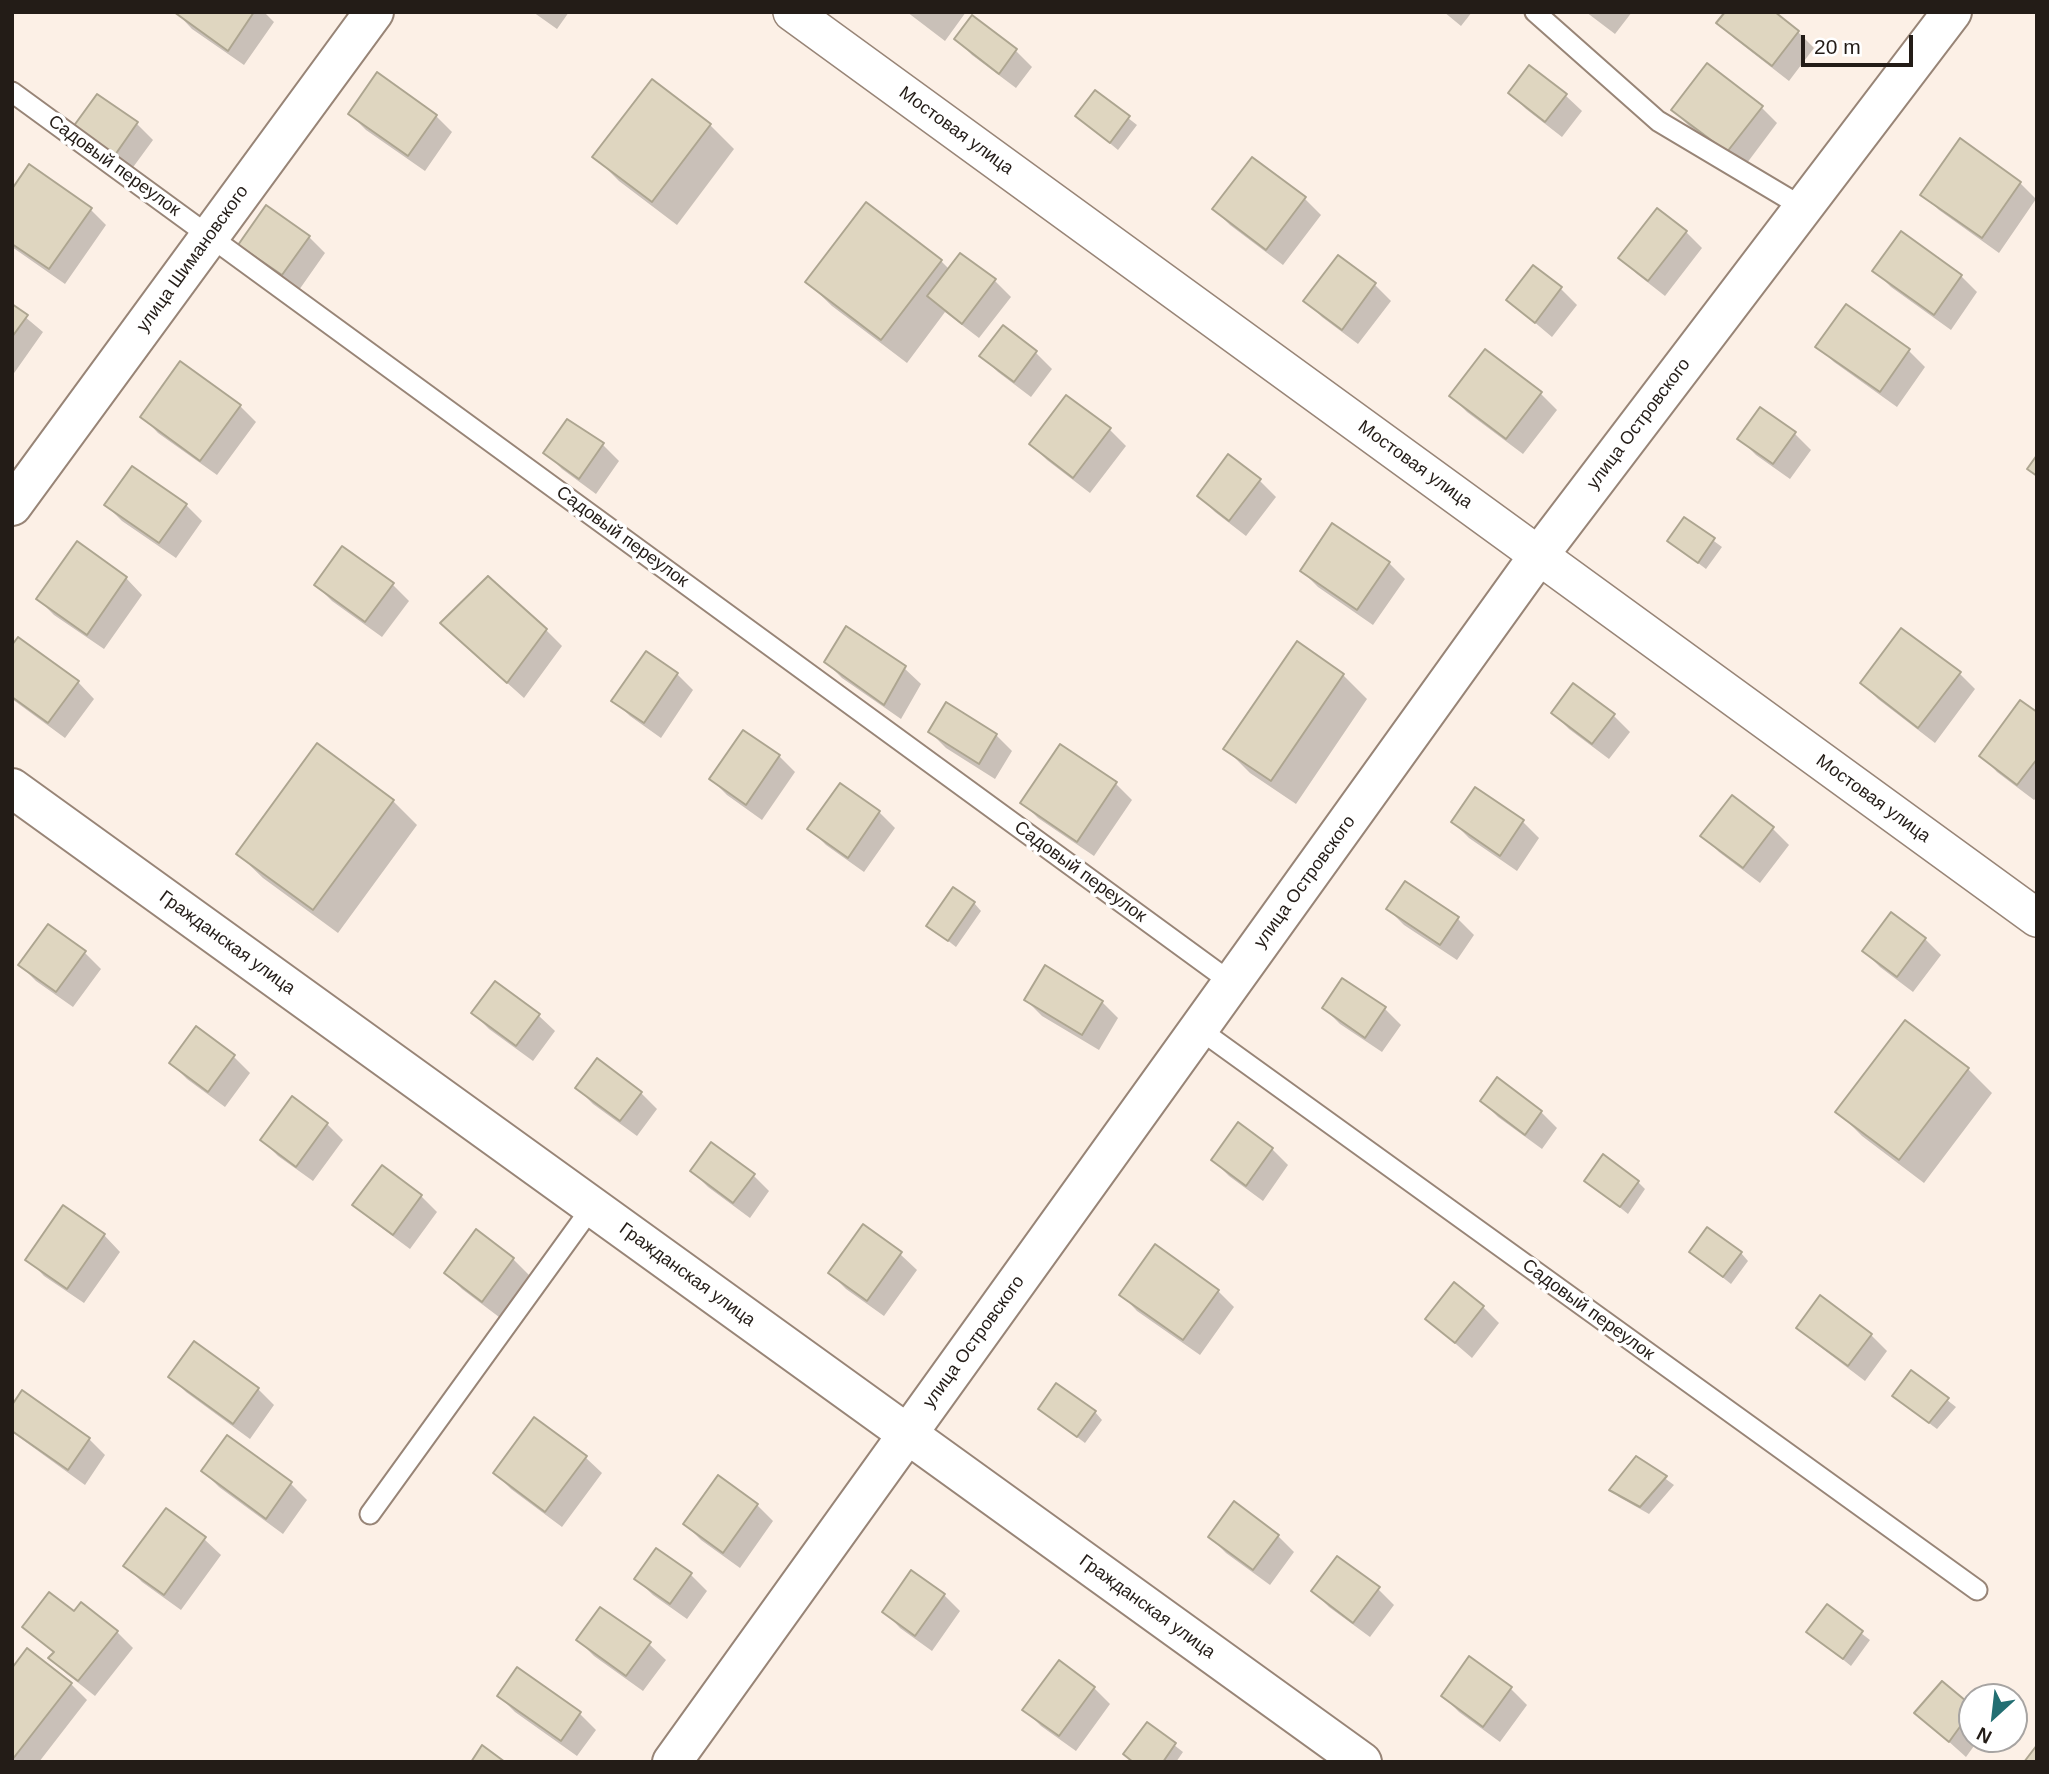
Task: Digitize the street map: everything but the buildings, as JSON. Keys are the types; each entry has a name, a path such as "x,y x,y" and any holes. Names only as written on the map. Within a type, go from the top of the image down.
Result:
{"street":[{"name":"улица Шимановского","path":"12,506 374,12"},
{"name":"Мостовая улица","path":"792,12 2037,918"},
{"name":"улица Островского","path":"672,1762 1539,555 1952,12"},
{"name":"Гражданская улица","path":"12,788 1362,1762"}],"lane":[{"path":"1535,12 1658,121 1804,208"},
{"name":"Садовый переулок","path":"12,92 1232,983"},
{"name":"Садовый переулок","path":"1199,1029 1977,1590"},
{"path":"370,1514 592,1207"}]}
